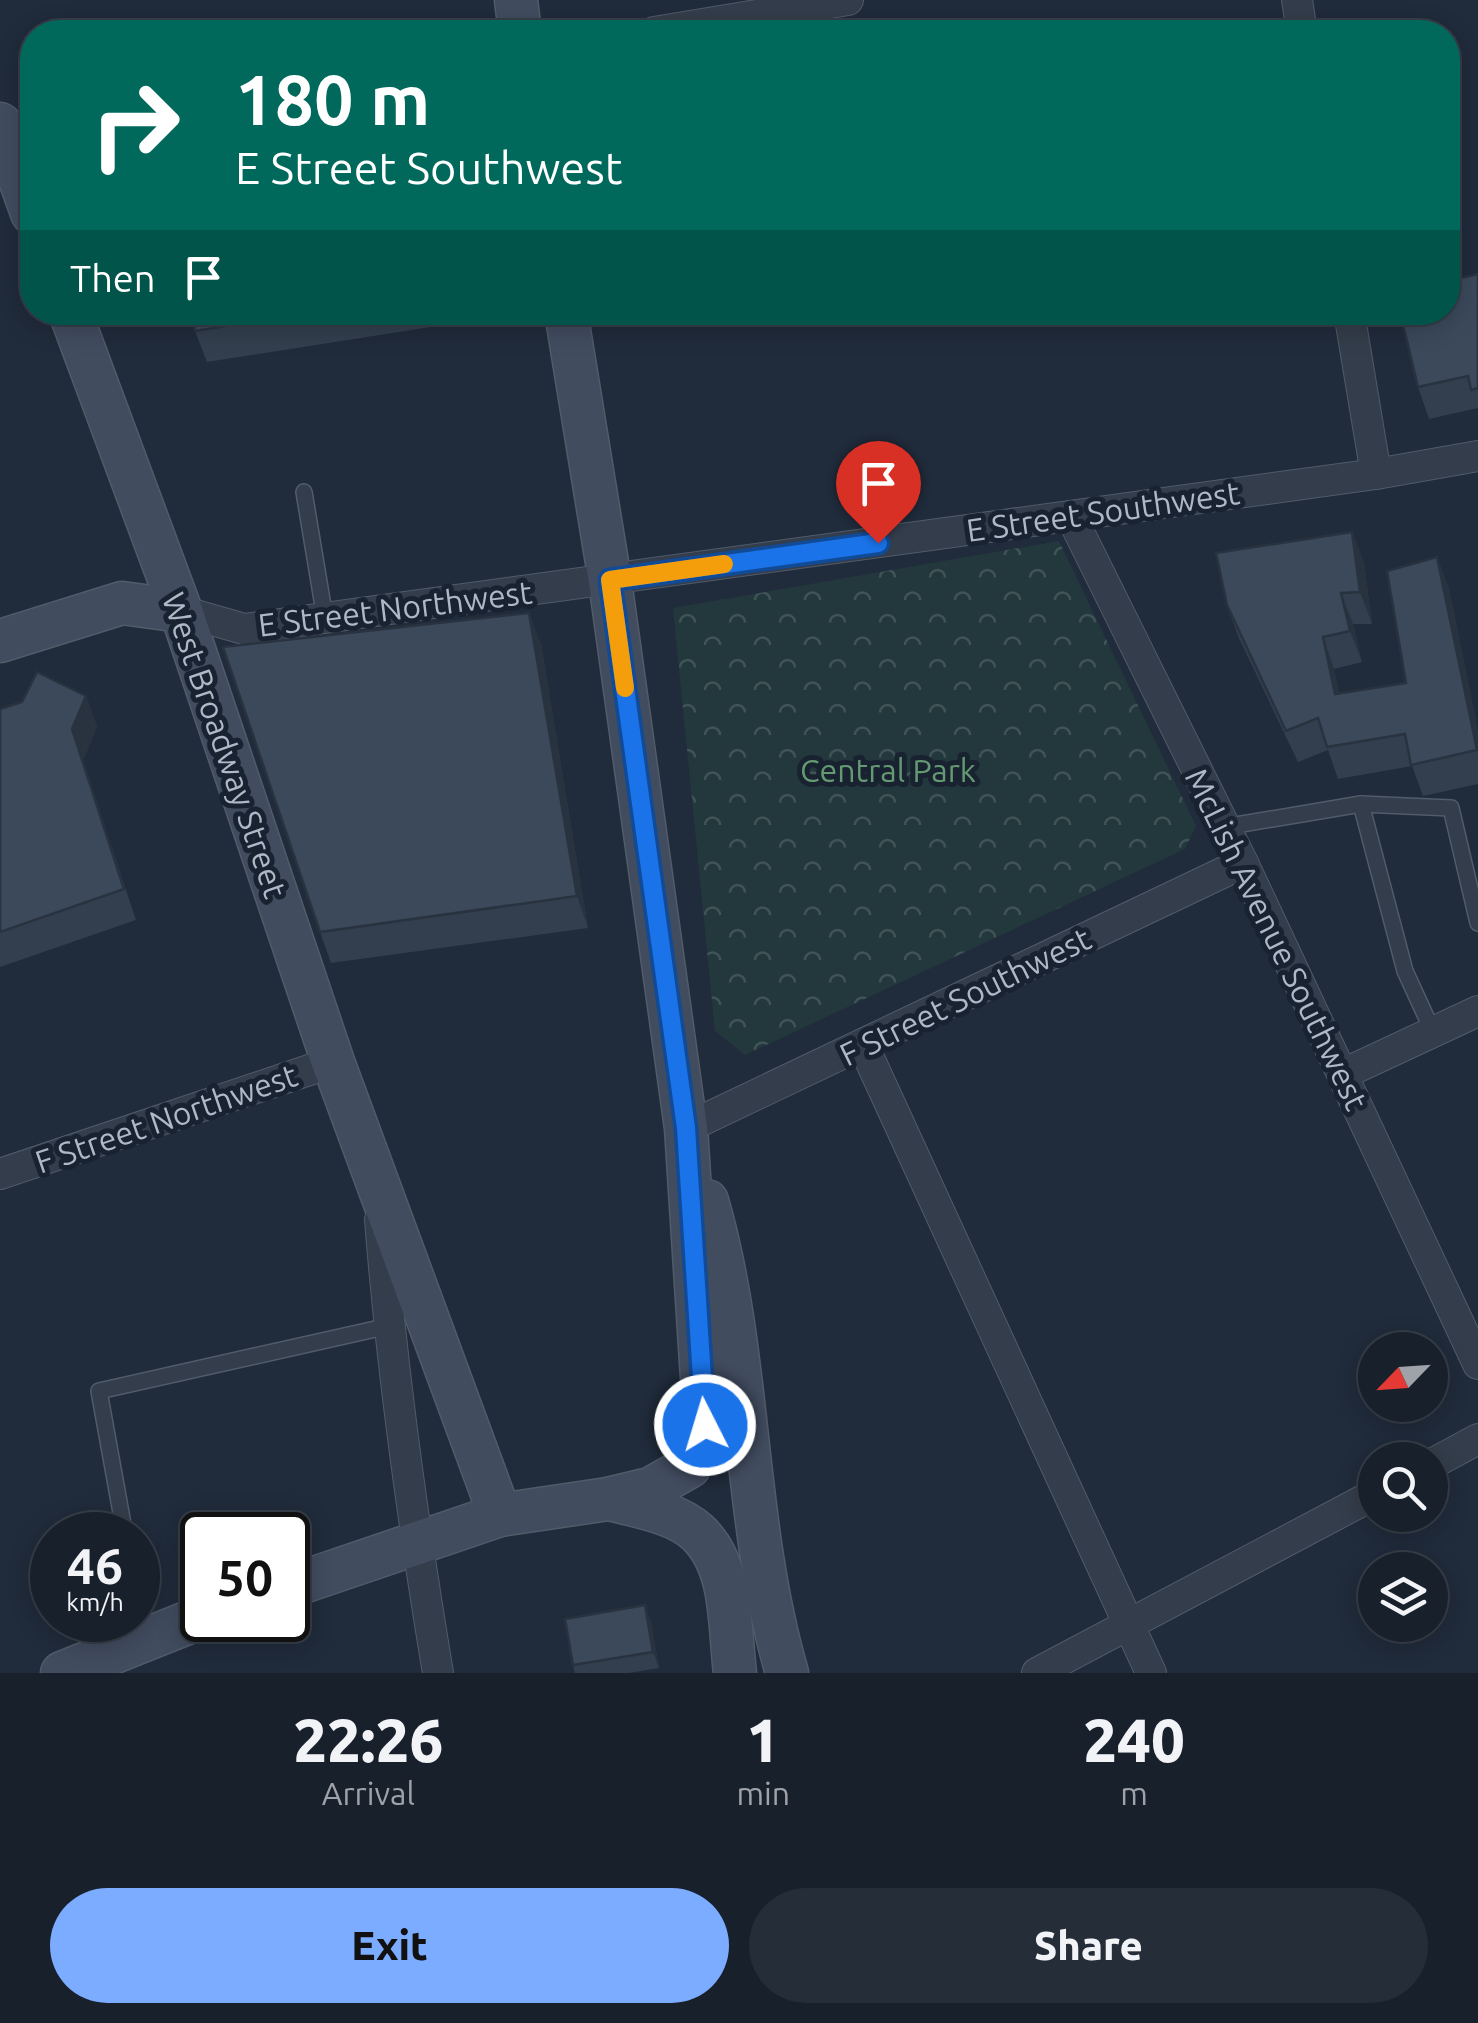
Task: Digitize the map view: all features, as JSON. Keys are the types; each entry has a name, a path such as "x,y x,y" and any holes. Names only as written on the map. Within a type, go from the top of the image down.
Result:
{"main road":[{"path":"9,129 20,169"},
{"name":"West Broadway Street","path":"75,325 182,611 333,1062 500,1516"},
{"path":"310,1579 500,1516 650,1489 688,1467 705,1425 686,1128 610,580 568,325"},
{"path":"0,641 122,603 182,611"},
{"path":"686,1128 724,1260 765,1576 788,1673"},
{"path":"608,1499 656,1511 696,1530 722,1567 734,1673"},
{"path":"62,1673 108,1642"}],"street":[{"path":"727,20 848,0"},
{"path":"1351,325 1376,474"},
{"name":"E Street Southwest","path":"610,580 1376,474 1478,456"},
{"name":"McLish Avenue Southwest","path":"1070,516 1243,863 1478,1364"},
{"name":"E Street Northwest","path":"182,611 244,629 610,580"},
{"name":"F Street Southwest","path":"686,1128 1243,863"},
{"path":"1343,1074 1478,1011"},
{"path":"863,1045 1151,1673"},
{"name":"F Street Northwest","path":"0,1174 333,1062"},
{"name":"West Broadway Street","path":"376,1178 389,1326 416,1543 438,1673"},
{"path":"1448,1456 1478,1440"},
{"path":"1037,1673 1358,1503"}],"lane":[{"path":"304,492 324,618"},
{"path":"1224,827 1362,804 1451,808 1478,923"},
{"path":"1362,804 1406,970 1434,1032"},
{"path":"122,1512 99,1391 389,1326"}],"green space":[{"name":"Central Park","path":"1059,541 1196,826 1185,849 745,1055 715,1031 673,608"}],"building":[{"path":"1478,274 1478,388 1471,390 1468,376 1418,387 1403,325 1460,325 1460,278"},
{"path":"194,325 232,325 195,331"},
{"path":"1352,532 1360,592 1341,593 1350,631 1323,637 1335,694 1406,683 1387,571 1437,557 1477,750 1411,765 1405,734 1327,747 1318,718 1286,731 1227,605 1216,553"},
{"path":"529,613 577,896 320,932 223,647"},
{"path":"37,672 86,696 72,729 124,889 0,932 0,709 22,702"},
{"path":"645,1605 653,1652 573,1665 565,1619"}],"slow traffic":[{"path":"625,688 610,580 724,564"}],"route":[{"path":"705,1425 686,1128 610,580 878,543"}]}
